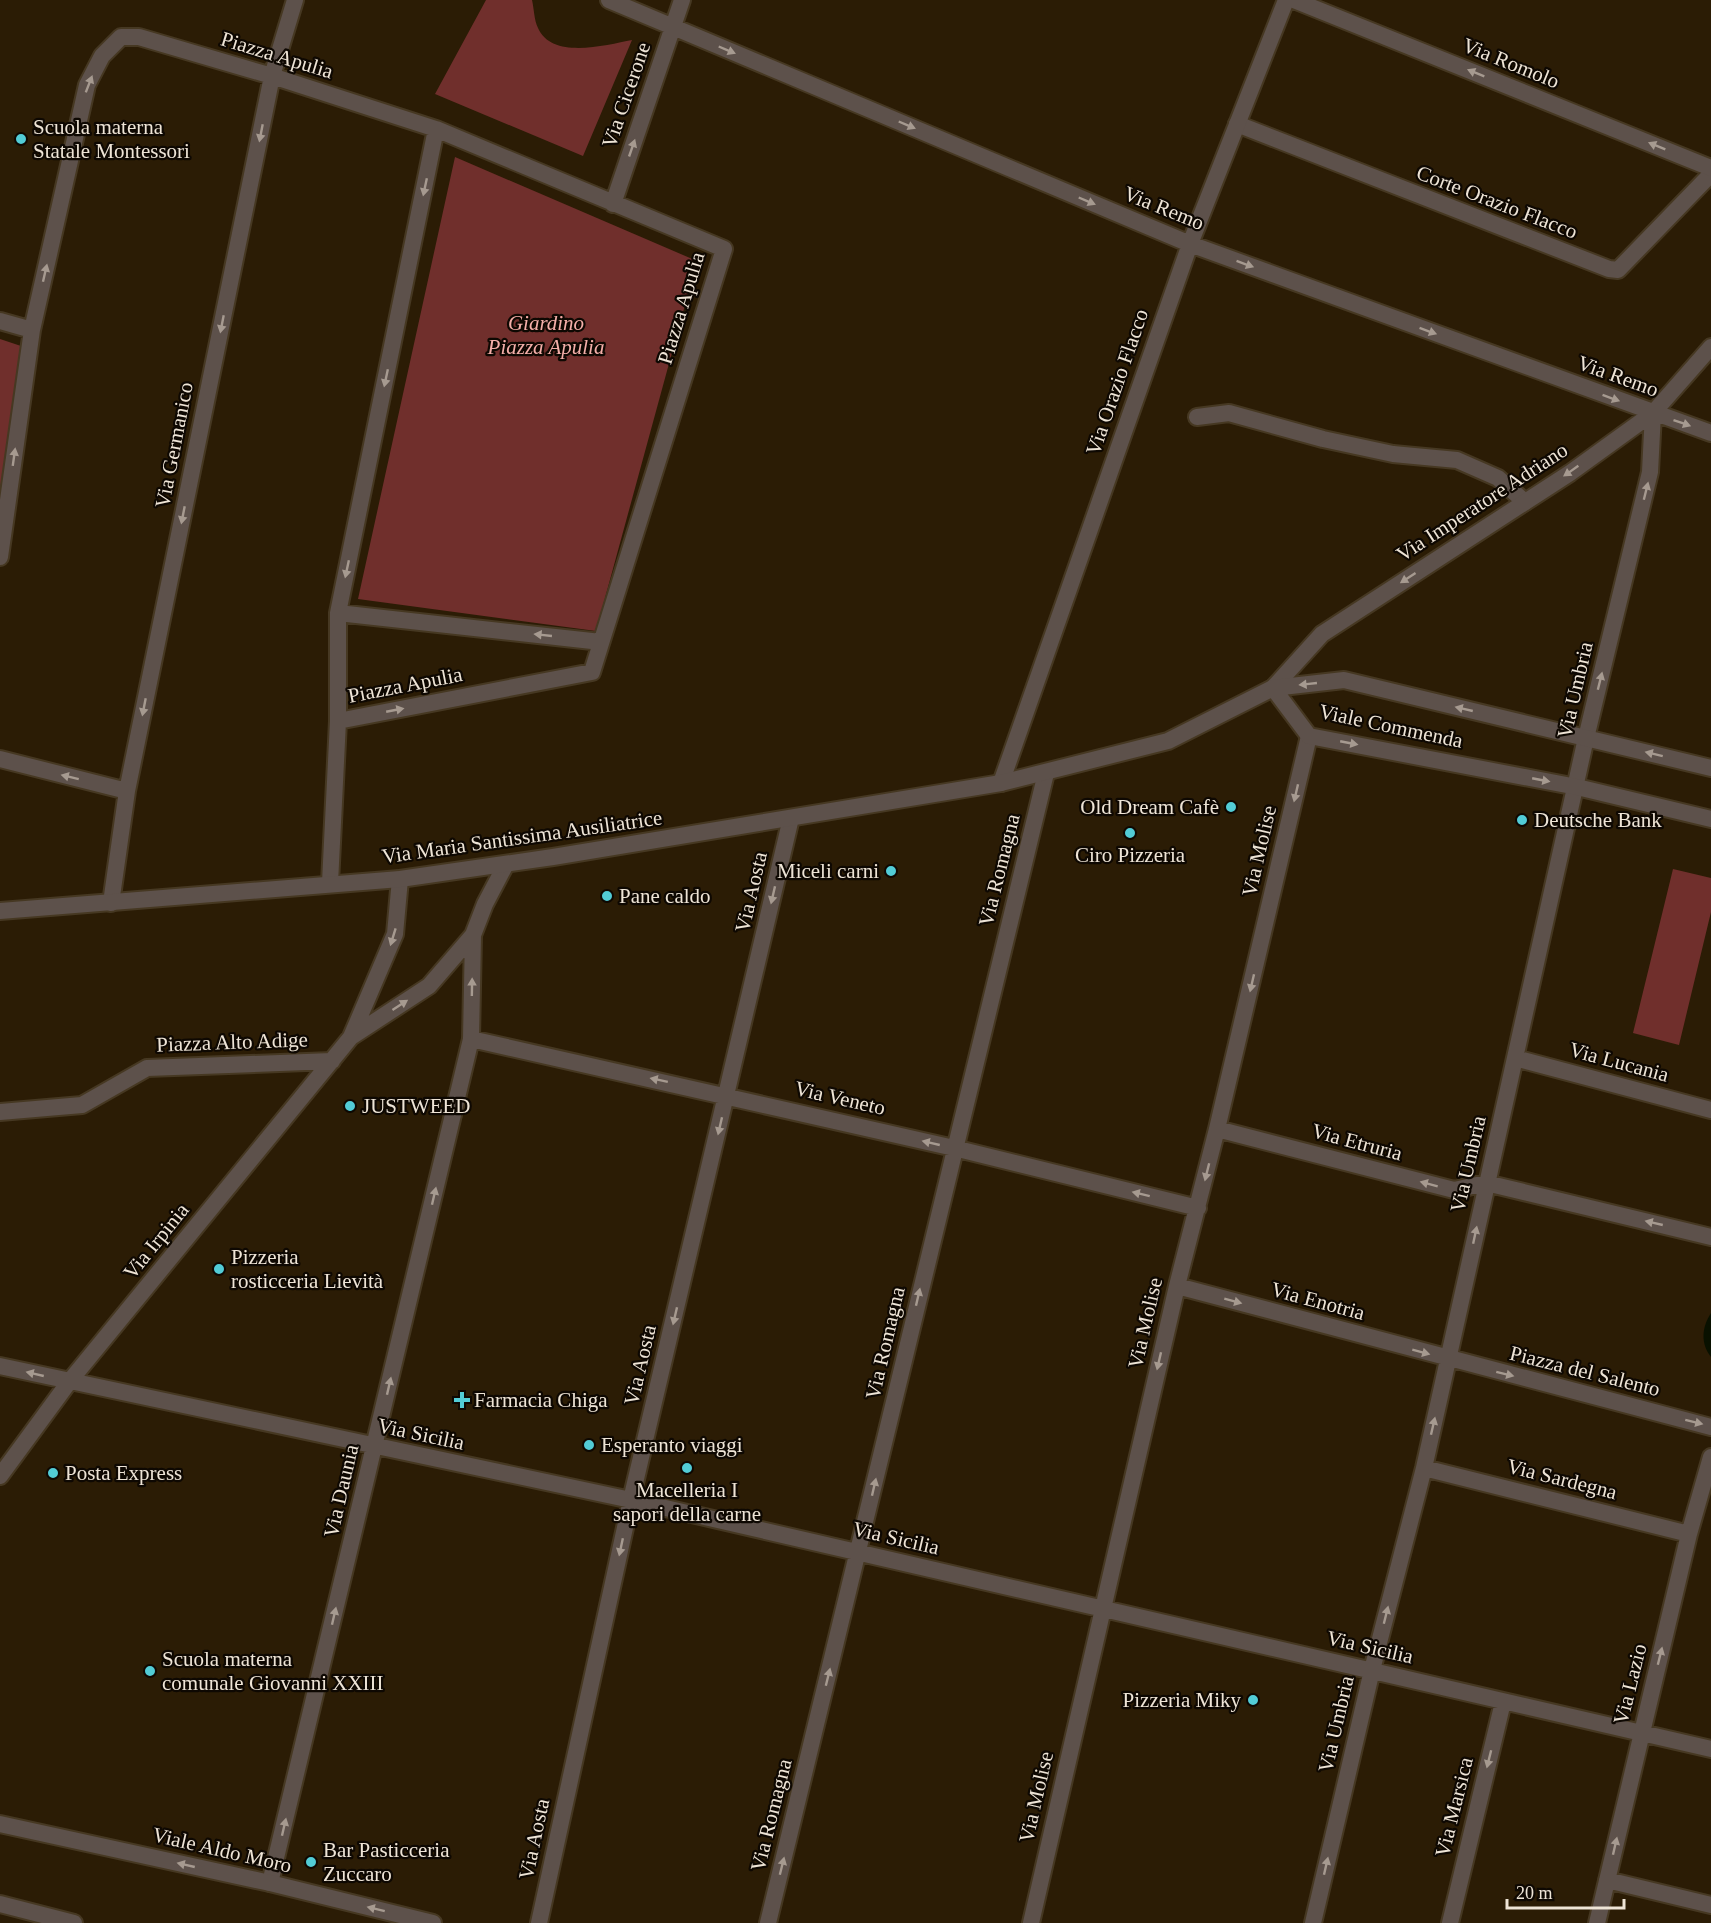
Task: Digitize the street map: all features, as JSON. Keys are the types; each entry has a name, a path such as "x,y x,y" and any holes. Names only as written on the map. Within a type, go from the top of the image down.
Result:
{"street":[{"name":"Via Germanico","path":"111,903 127,791 272,76 295,0"},
{"name":"Via Remo","path":"609,0 1190,244 1711,433"},
{"name":"Via Cicerone","path":"613,204 682,0"},
{"name":"Via Orazio Flacco","path":"1001,783 1190,244 1286,0"},
{"name":"Via Romolo","path":"1294,0 1711,168"},
{"name":"Piazza Apulia","path":"32,330 87,85 102,56 121,37 139,37 272,76 436,129 724,249 592,672 338,721"},
{"name":"Corte Orazio Flacco","path":"1237,124 1609,269 1618,270 1711,174"},
{"name":"Piazza Apulia","path":"330,883 338,721 338,613 436,129"},
{"path":"0,321 32,330 0,556"},
{"name":"Via Imperatore Adriano","path":"1273,688 1322,634 1525,502 1653,412 1711,347"},
{"name":"Via Umbria","path":"1313,1923 1372,1670 1424,1468 1486,1183 1577,787 1586,738 1650,472 1653,412"},
{"path":"1197,417 1228,413 1323,439 1393,454 1457,460 1498,478 1525,502"},
{"path":"338,613 601,642"},
{"name":"Viale Commenda","path":"1273,688 1344,680 1711,768"},
{"name":"Via Maria Santissima Ausiliatrice","path":"0,911 400,879 506,864 1001,783 1168,741 1273,688"},
{"name":"Viale Commenda","path":"1273,688 1309,736 1577,787 1711,819"},
{"name":"Via Molise","path":"1031,1923 1177,1286 1218,1129 1309,736"},
{"path":"0,759 127,791"},
{"name":"Via Romagna","path":"768,1923 1046,773"},
{"name":"Via Aosta","path":"539,1923 631,1500 728,1095 791,818"},
{"path":"351,1037 429,986 473,935 485,904 506,864"},
{"path":"351,1037 395,934 400,879"},
{"name":"Via Daunia","path":"270,1883 471,1039 473,935"},
{"name":"Via Irpinia","path":"0,1476 69,1382 351,1037"},
{"name":"Via Veneto","path":"471,1039 728,1095 1198,1208"},
{"name":"Via Lucania","path":"1515,1058 1711,1110"},
{"name":"Piazza Alto Adige","path":"0,1112 82,1105 147,1068 332,1061"},
{"name":"Via Etruria","path":"1218,1129 1454,1190 1486,1183"},
{"path":"1486,1183 1711,1237"},
{"name":"Via Enotria","path":"1177,1286 1449,1359"},
{"name":"Piazza del Salento","path":"1449,1359 1711,1427"},
{"path":"0,1366 69,1382"},
{"name":"Via Sicilia","path":"69,1382 631,1500 1711,1749"},
{"name":"Via Lazio","path":"1597,1923 1689,1534 1711,1457"},
{"name":"Via Sardegna","path":"1424,1468 1689,1534"},
{"name":"Via Marsica","path":"1449,1923 1503,1702"},
{"name":"Viale Aldo Moro","path":"0,1824 270,1883 433,1923"},
{"path":"1607,1880 1711,1905"},
{"path":"0,1904 74,1923"}],"green space":[{"path":"486,0 532,0 538,28 545,38 555,44 581,48 632,40 583,156 435,94"},
{"name":"Giardino Piazza Apulia","path":"455,157 697,261 596,631 358,599"},
{"path":"0,339 24,347 0,490"},
{"path":"1673,869 1711,878 1711,912 1679,1045 1633,1033"}],"shaded area":[{"path":"1711,1313 1711,1357 1705,1346 1704,1335"}],"place":[{"name":"Scuola materna Statale Montessori","path":"21,139"},
{"name":"Old Dream Cafè","path":"1231,807"},
{"name":"Deutsche Bank","path":"1522,820"},
{"name":"Ciro Pizzeria","path":"1130,833"},
{"name":"Miceli carni","path":"891,871"},
{"name":"Pane caldo","path":"607,896"},
{"name":"JUSTWEED","path":"350,1106"},
{"name":"Pizzeria rosticceria Lievità","path":"219,1269"},
{"name":"Farmacia Chiga","path":"462,1400"},
{"name":"Esperanto viaggi","path":"589,1445"},
{"name":"Macelleria I sapori della carne","path":"687,1468"},
{"name":"Posta Express","path":"53,1473"},
{"name":"Scuola materna comunale Giovanni XXIII","path":"150,1671"},
{"name":"Pizzeria Miky","path":"1253,1700"},
{"name":"Bar Pasticceria Zuccaro","path":"311,1862"}]}
